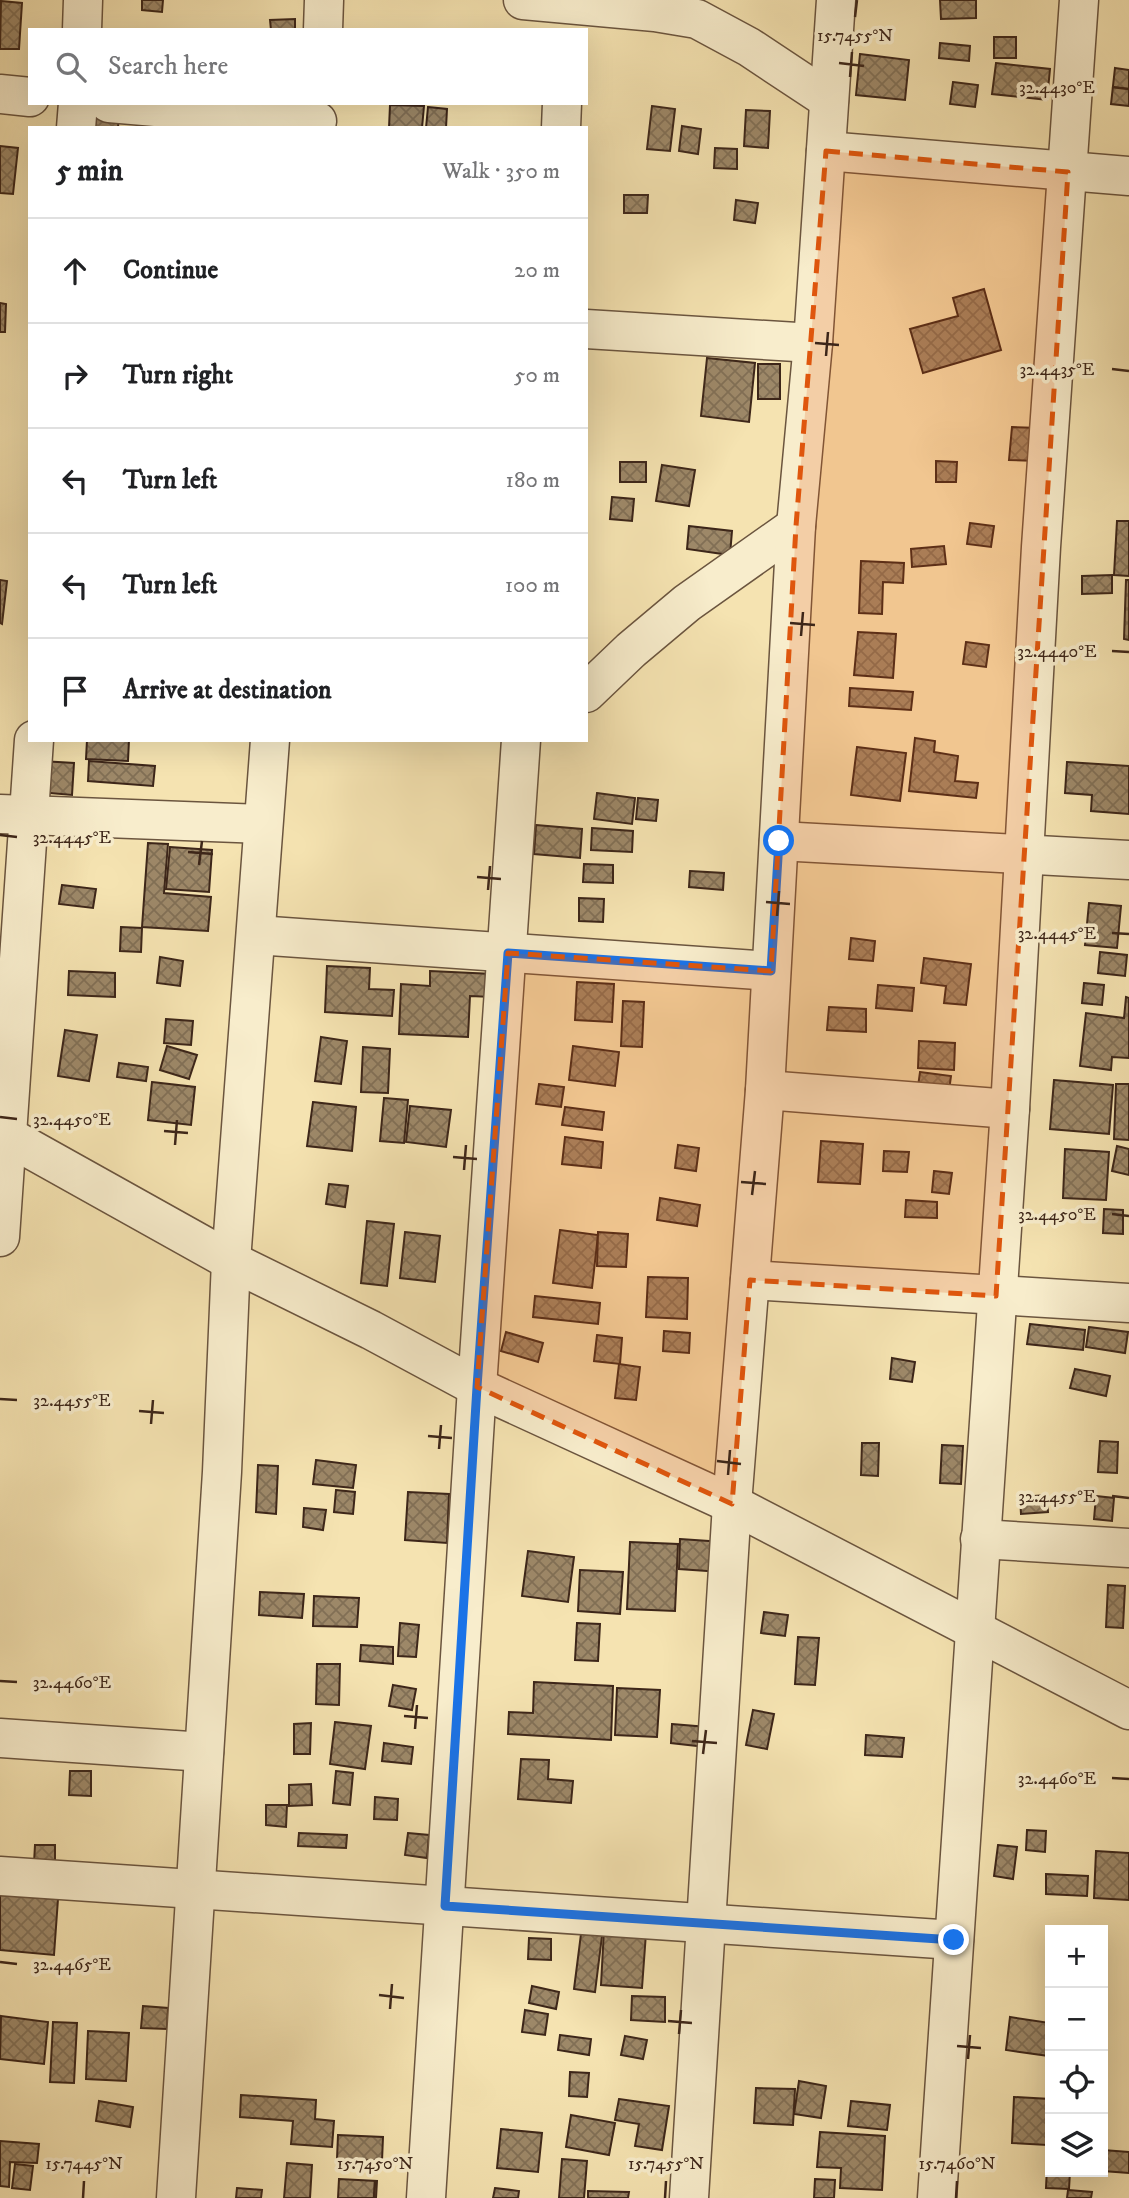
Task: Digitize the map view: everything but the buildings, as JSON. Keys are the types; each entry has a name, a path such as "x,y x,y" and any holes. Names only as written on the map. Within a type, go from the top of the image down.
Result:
{"street":[{"path":"82,28 83,0"},
{"path":"323,28 324,0"},
{"path":"523,0 568,11 655,12 697,19 749,47 829,100"},
{"path":"689,2198 732,1504 765,1090 796,526 813,344 836,0"},
{"path":"937,2198 979,1539 1010,1109 1041,547 1079,0"},
{"path":"0,94 28,97"},
{"path":"76,126 78,105"},
{"path":"139,105 317,117"},
{"path":"561,126 562,105"},
{"path":"826,151 1129,176"},
{"path":"588,329 813,344"},
{"path":"588,691 631,650 687,603 796,526"},
{"path":"0,1237 15,815 33,742"},
{"path":"176,2198 222,1472 231,1261 270,742"},
{"path":"426,2198 477,1387 525,744"},
{"path":"15,815 263,824"},
{"path":"779,841 1129,860"},
{"path":"256,935 771,971"},
{"path":"765,1090 1010,1109"},
{"path":"4,1134 231,1261 371,1330 477,1387 732,1504 1129,1710"},
{"path":"750,1280 1129,1303"},
{"path":"979,1539 1129,1548"},
{"path":"0,1738 204,1752"},
{"path":"0,1876 954,1940"}],"highlighted area":[{"path":"826,151 1068,172 996,1296 750,1280 732,1504 477,1387 508,953 771,971 796,526"}],"route":[{"path":"779,841 771,971 508,953 477,1387 445,1906 954,1940"}]}
